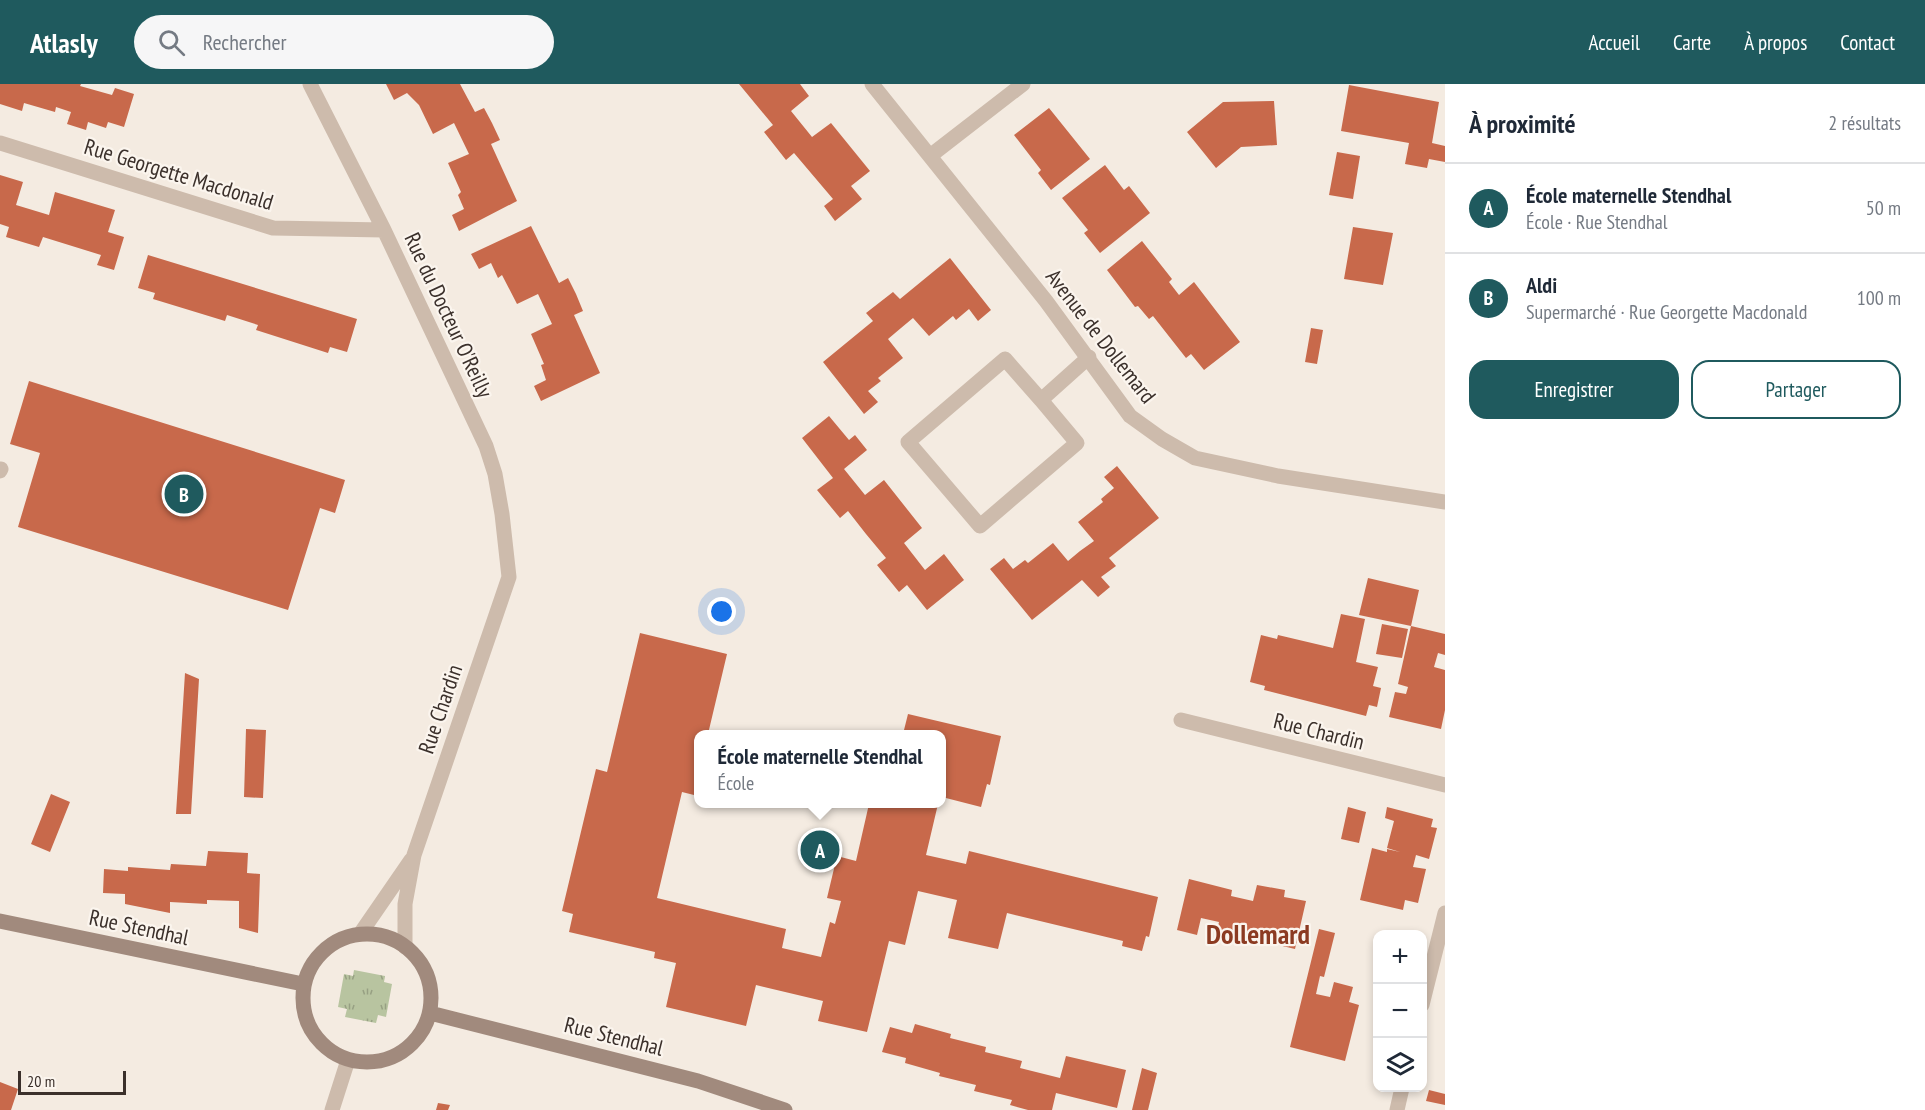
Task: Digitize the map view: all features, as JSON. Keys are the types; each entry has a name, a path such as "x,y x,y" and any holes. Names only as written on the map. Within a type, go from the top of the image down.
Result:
{"street":[{"name":"Rue du Docteur O'Reilly","path":"310,84 384,230 486,446 495,474 509,577"},
{"name":"Avenue de Dollemard","path":"872,84 1089,357 1130,416 1162,439 1195,458 1278,476 1445,502"},
{"path":"930,156 1023,84"},
{"name":"Rue Georgette Macdonald","path":"0,143 273,228 384,230"},
{"path":"1041,400 1089,357"},
{"path":"1005,359 1041,400 1077,443 980,526 908,442 1005,359"},
{"name":"Rue Chardin","path":"405,946 405,904 414,855 509,577"},
{"name":"Rue Chardin","path":"1181,720 1445,785"},
{"name":"Rue Chardin","path":"360,934 414,855"},
{"path":"1427,985 1445,913"},
{"name":"Rue Stendhal","path":"0,921 303,984"},
{"path":"360,934 376,934 405,946 419,959 432,994 430,1013 422,1032 408,1048 390,1058 369,1063 348,1060 331,1052 316,1039 307,1022 302,1004 303,984 311,966 324,950 341,939 360,934"},
{"name":"Rue Stendhal","path":"430,1013 698,1081 785,1110"},
{"path":"332,1110 348,1060"},
{"path":"1397,1110 1401,1092"}],"green space":[{"path":"354,970 385,976 384,982 392,984 386,1017 378,1015 376,1023 345,1017 347,1009 338,1007 344,974 353,976"}],"building":[{"path":"0,84 81,84 80,86 112,95 115,88 134,94 124,127 108,122 106,128 88,122 86,130 67,124 71,112 56,107 55,112 24,103 22,111 0,104"},
{"path":"386,84 460,84 475,112 484,108 492,123 500,140 491,144 517,201 459,231 452,215 464,209 458,195 461,192 448,163 469,154 454,123 433,134 419,105 407,93 394,100"},
{"path":"739,84 800,84 809,96 791,111 812,137 831,123 870,171 851,186 862,199 835,221 824,206 833,199 794,153 786,160 764,132 773,125"},
{"path":"1349,85 1439,102 1432,143 1445,146 1445,162 1429,159 1427,168 1405,164 1409,143 1341,131"},
{"path":"1274,101 1277,145 1241,147 1216,168 1187,132 1223,102"},
{"path":"1049,108 1090,159 1051,190 1038,173 1041,170 1014,135"},
{"path":"1337,152 1360,156 1353,199 1329,195"},
{"path":"1105,165 1124,190 1129,186 1150,213 1100,253 1084,233 1088,230 1062,198"},
{"path":"0,175 23,182 16,205 49,215 55,192 115,210 108,232 124,237 114,270 97,265 101,255 43,237 39,247 6,237 9,227 0,224"},
{"path":"531,226 559,283 568,278 576,294 583,311 574,315 600,373 541,401 534,386 546,380 541,365 544,364 531,334 552,324 538,294 517,304 502,275 498,278 491,263 479,269 471,254"},
{"path":"1353,227 1393,233 1383,285 1344,279"},
{"path":"1142,241 1172,279 1169,282 1179,295 1194,282 1240,342 1204,370 1191,354 1186,358 1153,316 1149,319 1138,306 1135,307 1107,270"},
{"path":"148,255 357,319 347,352 330,347 328,353 256,330 258,325 227,315 225,321 153,299 155,293 138,288"},
{"path":"950,258 991,310 978,321 969,309 956,320 953,316 929,336 913,318 888,339 903,358 878,378 881,381 868,391 878,402 864,414 823,362 873,321 866,313 893,292 900,299"},
{"path":"1311,328 1323,330 1317,364 1305,362"},
{"path":"29,381 345,480 335,513 320,508 288,610 18,527 40,453 10,444"},
{"path":"829,416 849,440 855,435 867,450 844,469 865,495 884,480 922,528 904,543 925,570 944,554 964,580 927,610 907,585 899,592 877,565 886,558 848,511 840,518 817,490 833,478 802,438"},
{"path":"1117,466 1159,518 1109,558 1116,566 1101,577 1110,587 1098,597 1082,580 1032,620 990,569 1004,558 1013,569 1025,560 1028,563 1053,543 1068,561 1094,541 1078,522 1103,502 1101,499 1114,488 1104,477"},
{"path":"1368,578 1419,590 1411,626 1359,615"},
{"path":"1341,614 1365,619 1356,662 1378,667 1373,686 1381,688 1377,707 1369,705 1366,716 1264,690 1265,686 1250,682 1261,635 1277,639 1278,635 1333,648"},
{"path":"1382,624 1408,629 1402,658 1376,654"},
{"path":"1411,626 1445,634 1445,655 1438,653 1434,667 1445,670 1445,710 1441,729 1389,717 1395,692 1406,694 1408,687 1398,684"},
{"path":"640,633 727,654 709,730 694,730 694,795 682,792 657,898 786,929 782,948 821,957 830,922 835,924 841,901 827,898 837,856 856,861 868,808 937,808 926,855 966,864 969,851 1158,897 1149,937 1146,936 1142,951 1122,946 1123,941 1007,913 998,949 948,938 957,900 918,891 905,945 889,941 867,1032 818,1021 823,1001 756,985 746,1026 666,1007 676,963 654,958 655,952 569,932 573,914 562,911 596,769 607,772"},
{"path":"185,673 199,679 191,814 176,814"},
{"path":"908,714 1001,736 990,785 987,784 981,807 946,798 946,730 904,730"},
{"path":"246,729 266,730 263,798 244,797"},
{"path":"51,794 70,802 50,852 31,844"},
{"path":"1348,807 1366,812 1359,843 1341,839"},
{"path":"1387,807 1433,819 1431,827 1437,828 1429,859 1416,855 1413,867 1426,869 1418,903 1405,900 1403,910 1360,900 1372,848 1387,852 1387,849 1400,852 1387,848 1394,821 1385,818"},
{"path":"208,851 248,853 247,873 260,874 258,933 239,928 239,901 207,900 207,904 170,902 170,913 125,904 125,894 103,893 104,869 128,871 128,867 170,870 171,864 206,866"},
{"path":"1189,879 1232,890 1231,896 1253,901 1257,885 1285,890 1284,897 1306,901 1295,949 1217,930 1219,922 1201,918 1197,935 1177,930"},
{"path":"1319,929 1335,933 1324,977 1320,976 1316,994 1330,997 1334,982 1353,987 1349,1002 1359,1005 1345,1061 1290,1047"},
{"path":"915,1024 951,1034 950,1038 986,1047 985,1052 1022,1061 1020,1068 1060,1078 1066,1056 1126,1070 1117,1108 1056,1093 1052,1110 1028,1110 1010,1105 1012,1100 974,1091 976,1085 939,1076 940,1073 905,1063 906,1058 882,1052 890,1027 912,1033"},
{"path":"1142,1068 1157,1073 1148,1110 1132,1110"},
{"path":"0,1082 18,1089 11,1110 0,1110"},
{"path":"1429,1090 1445,1094 1445,1105 1426,1101"},
{"path":"438,1103 450,1105 448,1110 436,1110"}],"place":[{"name":"Aldi","path":"184,494"},
{"name":"École maternelle Stendhal","path":"820,850"}],"district":[{"name":"Dollemard","path":"1258,933"}]}
